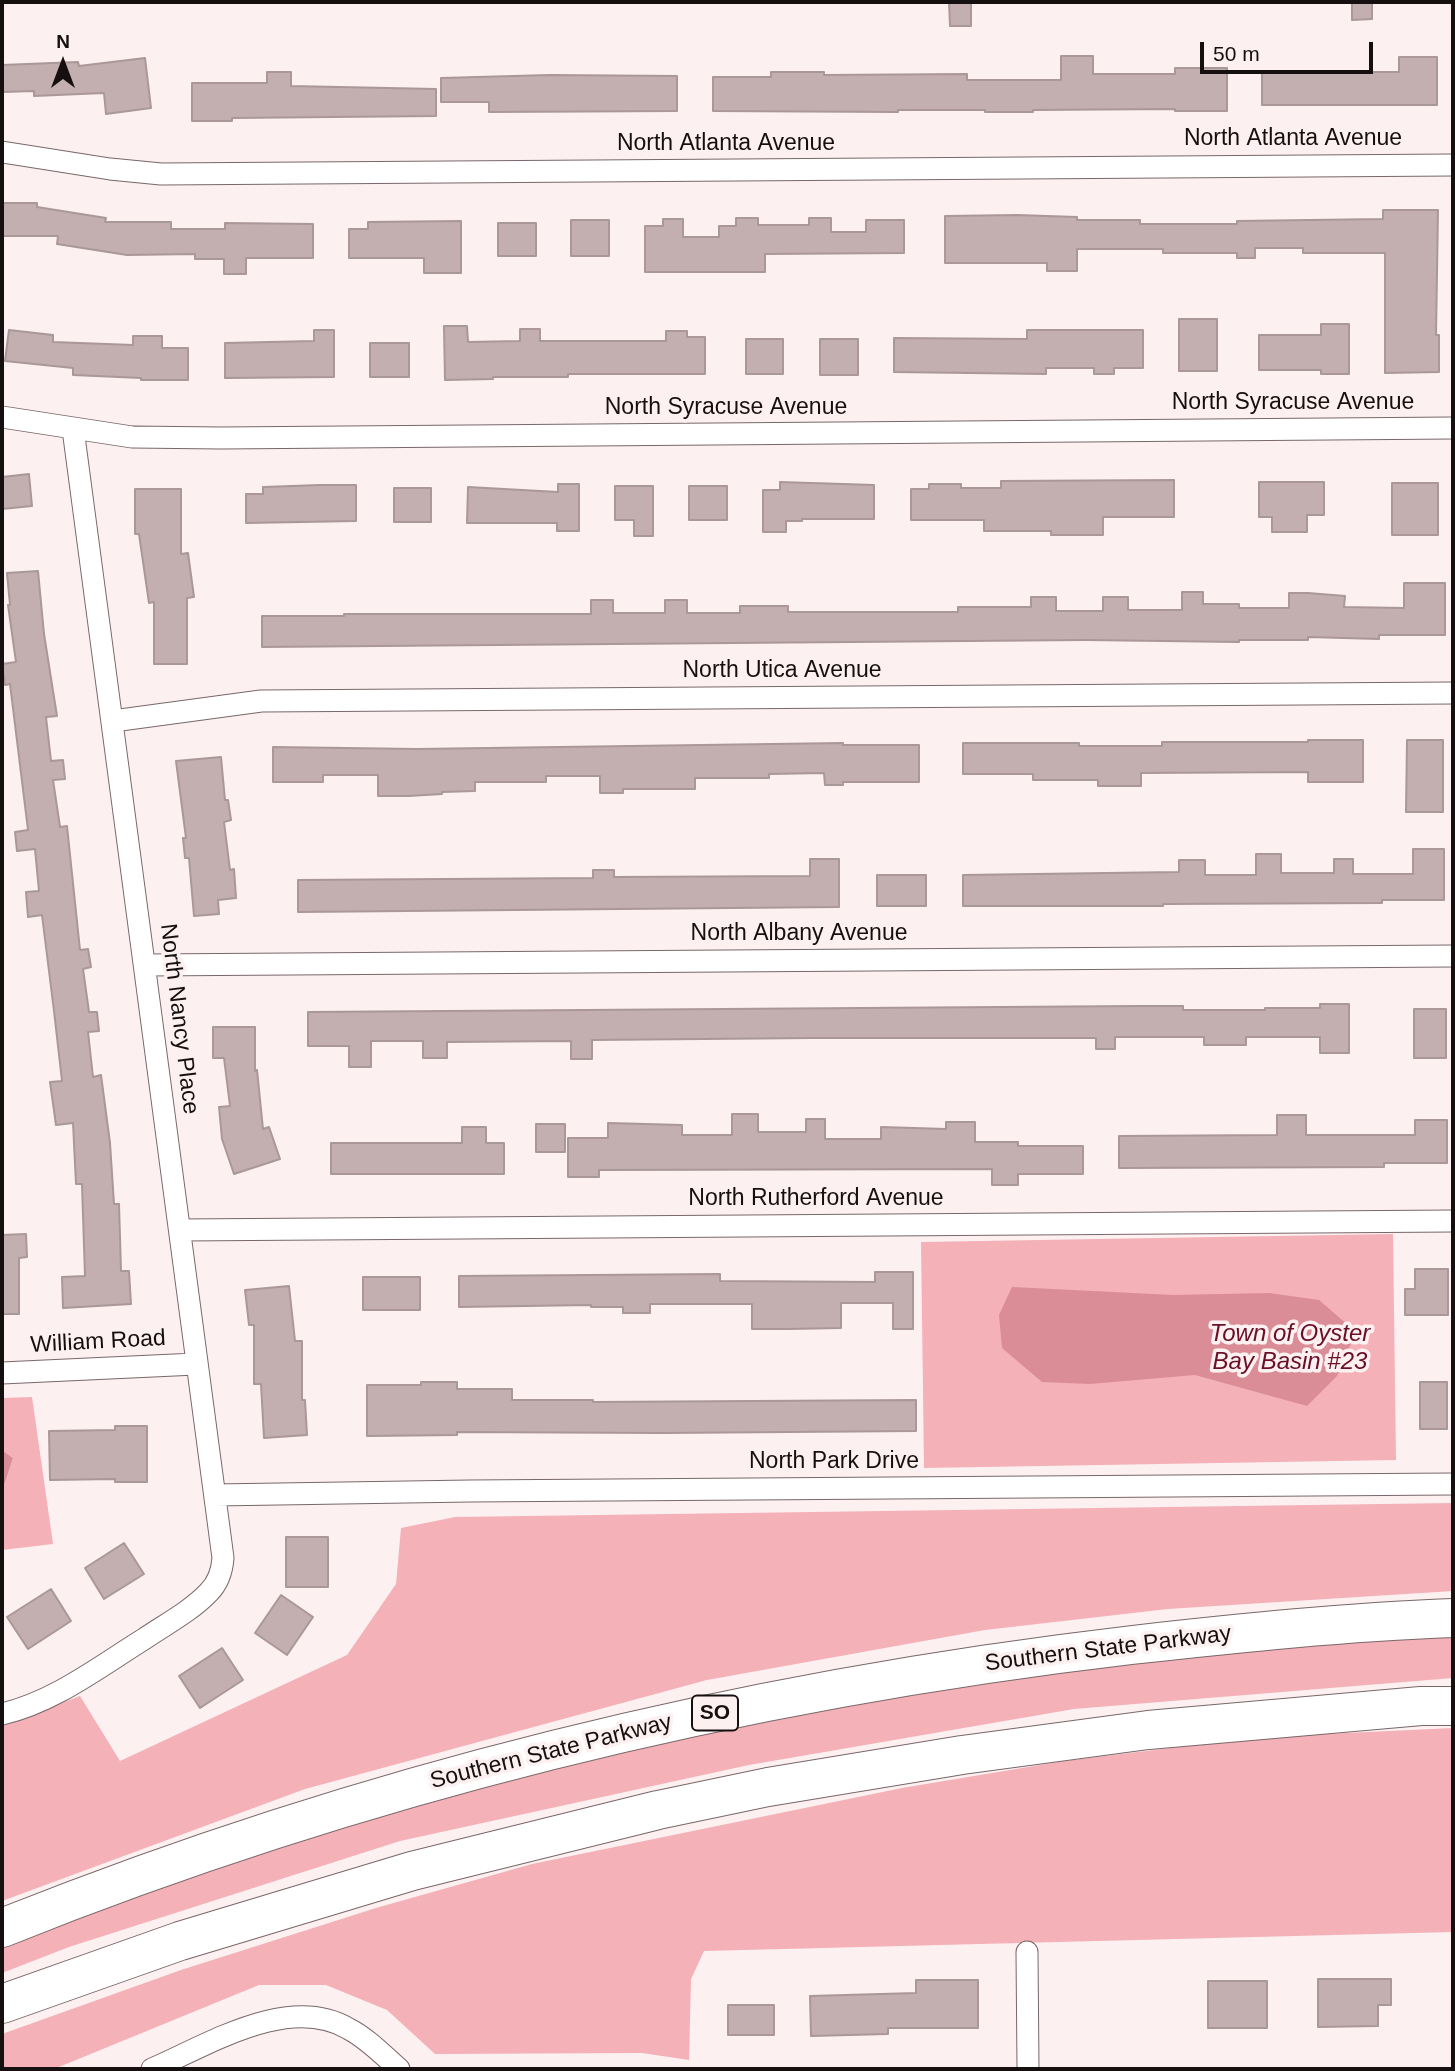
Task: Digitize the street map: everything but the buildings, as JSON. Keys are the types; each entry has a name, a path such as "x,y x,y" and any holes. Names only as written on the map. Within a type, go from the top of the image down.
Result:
{"highway":[{"name":"Southern State Parkway","path":"2,1928 85,1894 313,1816 627,1731 821,1690 1020,1658 1286,1628 1453,1618"},
{"path":"2,2004 180,1941 412,1871 658,1810 743,1792 962,1755 1148,1730 1408,1707 1453,1706"}],"street":[{"name":"North Atlanta Avenue","path":"2,152 161,174 1453,164"},
{"name":"North Syracuse Avenue","path":"2,417 132,437 220,438 1453,428"},
{"name":"North Nancy Place","path":"2,1714 76,1683 194,1606 212,1590 222,1571 223,1558 73,429"},
{"name":"North Utica Avenue","path":"113,721 261,701 1453,693"},
{"name":"North Albany Avenue","path":"146,965 1453,956"},
{"name":"North Rutherford Avenue","path":"180,1230 1453,1221"},
{"name":"William Road","path":"2,1373 196,1364"},
{"name":"North Park Drive","path":"215,1495 1453,1484"},
{"path":"1027,1952 1028,2069"},
{"path":"153,2069 251,2026 281,2018 310,2017 330,2020 348,2028 399,2069"}],"shaded area":[{"path":"1393,1234 1396,1460 924,1468 921,1242"},
{"path":"32,1397 53,1544 2,1550 2,1492 13,1458 2,1450 2,1398"},
{"path":"1453,1503 1453,1591 1168,1609 985,1630 707,1680 305,1789 2,1901 2,1726 80,1696 120,1761 347,1655 396,1584 401,1528 455,1517"},
{"path":"1453,1636 1453,1678 1074,1709 749,1765 400,1841 69,1947 2,1973 2,1947 62,1922 397,1808 748,1721 1074,1668 1307,1645"},
{"path":"1453,1728 1453,1932 704,1951 691,1979 689,2060 642,2053 435,2054 387,2010 326,1985 259,1985 54,2069 2,2069 2,2034 181,1970 376,1908 532,1864 902,1788 1064,1761 1260,1737"}],"water":[{"name":"Town of Oyster Bay Basin #23","path":"1012,1287 1173,1295 1269,1293 1319,1300 1356,1332 1337,1376 1307,1406 1195,1375 1090,1384 1042,1382 1002,1348 999,1315"},
{"path":"2,1450 13,1458 2,1492"}]}
